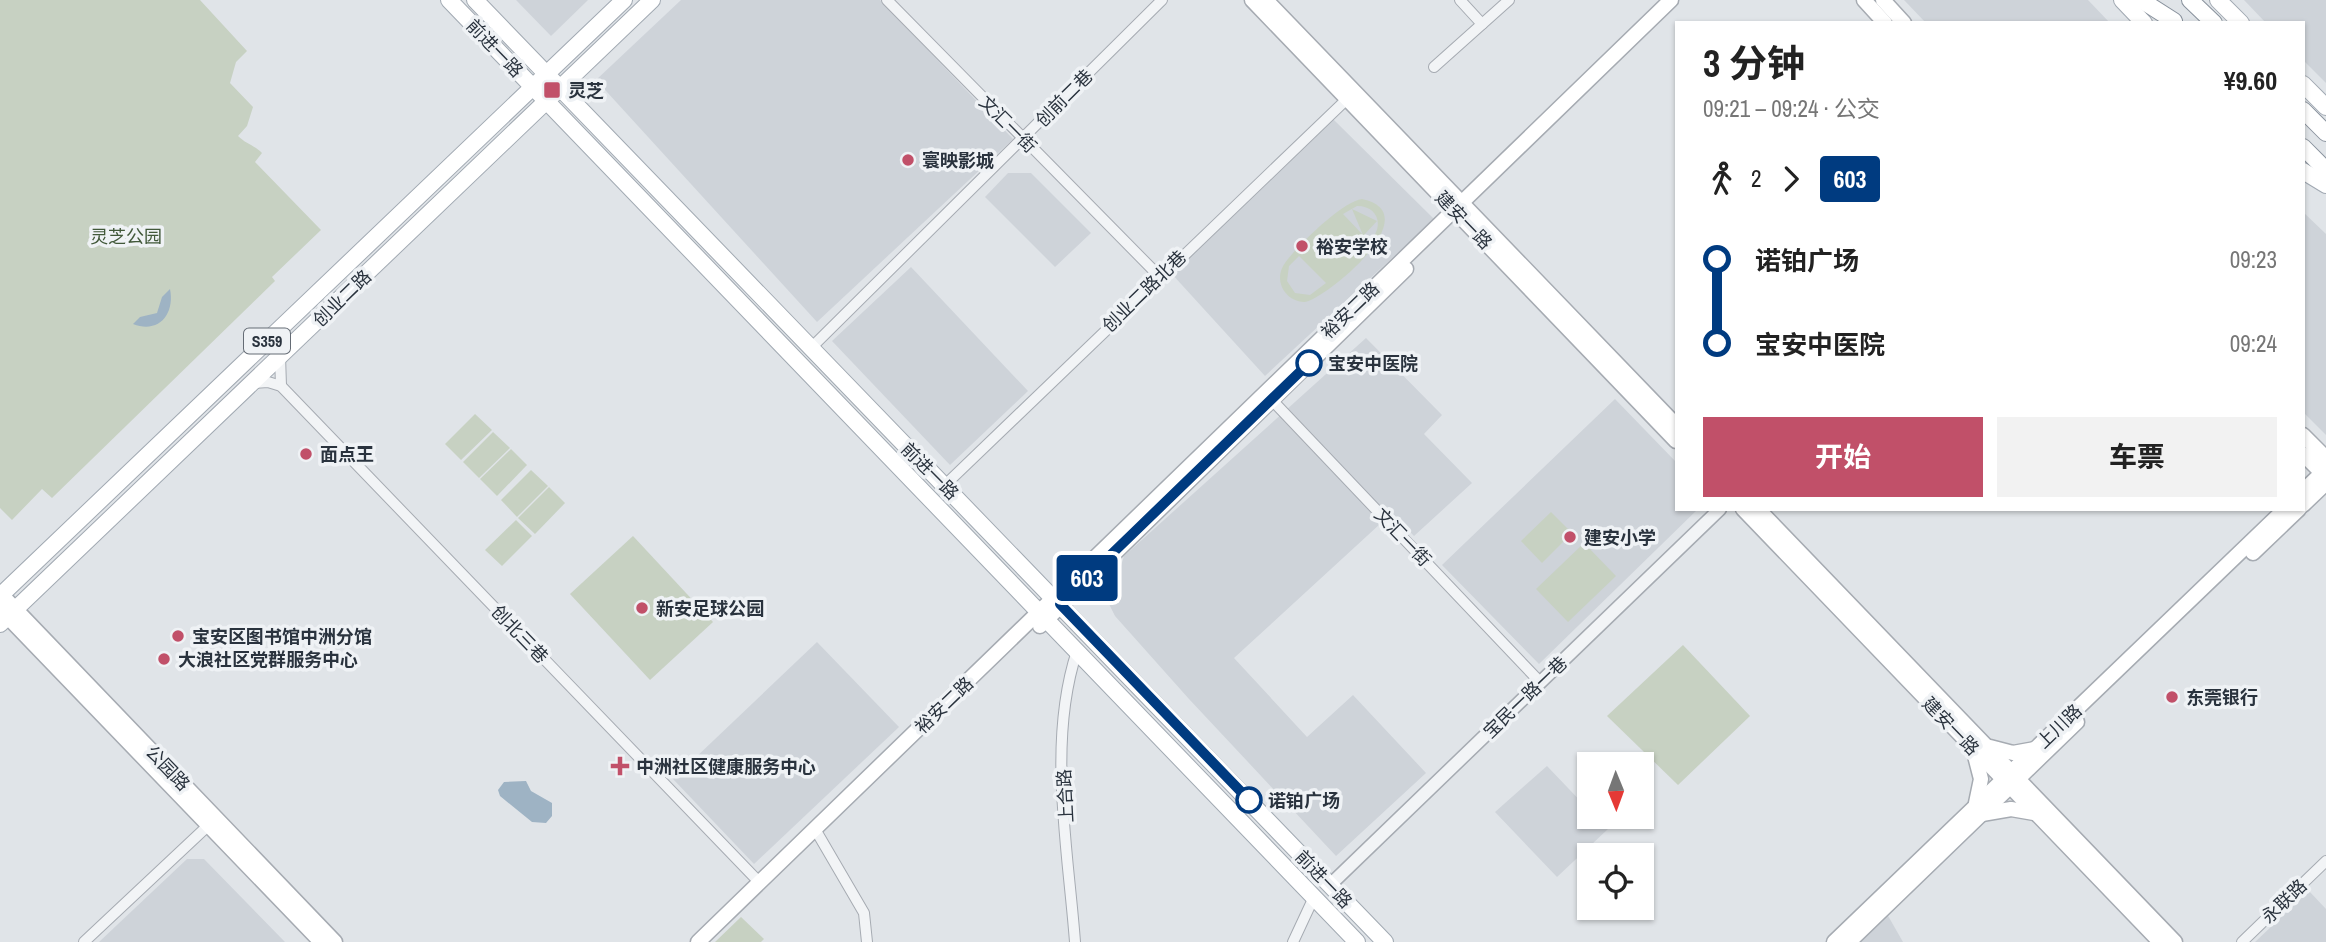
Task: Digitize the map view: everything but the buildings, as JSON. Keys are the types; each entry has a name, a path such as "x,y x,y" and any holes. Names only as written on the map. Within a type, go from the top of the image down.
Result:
{"main road":[{"name":"前进一路","path":"449,0 1357,942"},
{"name":"前进一路","path":"475,0 1385,942"},
{"name":"创业二路","path":"4,606 624,0"},
{"name":"创业二路","path":"4,606 252,383 652,0"},
{"name":"建安一路","path":"1252,0 1347,99 1675,424"},
{"name":"建安一路","path":"1266,0 1675,440"},
{"name":"裕安二路","path":"711,942 818,833 1461,209 1671,0"},
{"name":"裕安二路","path":"1461,209 1684,0"},
{"path":"1864,0 1883,21"},
{"path":"1883,0 1902,21"},
{"path":"2122,0 2142,21"},
{"path":"2141,0 2173,21"},
{"path":"2153,0 2174,21"},
{"path":"2190,0 2212,21"},
{"path":"2218,0 2239,21"},
{"path":"2305,86 2326,107"},
{"path":"2305,112 2326,133"},
{"path":"2305,149 2326,170"},
{"path":"2305,172 2326,186"},
{"path":"2305,437 2326,458"},
{"path":"2305,456 2325,476"},
{"path":"2305,490 2325,476"},
{"path":"2305,502 2325,476"},
{"path":"944,513 956,514 960,506 958,500"},
{"name":"建安一路","path":"1745,511 2011,779 2160,942"},
{"name":"建安一路","path":"1760,511 1979,747"},
{"name":"上川路","path":"1849,942 2282,511"},
{"name":"上川路","path":"2038,753 2297,511"},
{"name":"公园路","path":"4,606 212,822 321,942"},
{"path":"1979,747 2013,753 2038,753 2035,780 2039,809 1978,811 1981,779 1979,747"},
{"name":"建安一路","path":"2039,809 2175,942"},
{"name":"上川路","path":"1834,942 1978,811"},
{"name":"公园路","path":"212,822 335,942"},
{"name":"裕安二路","path":"698,942 818,833"}],"street":[{"name":"文汇一街","path":"888,0 1023,140 1105,218 1159,276"},
{"name":"创前二巷","path":"810,349 1162,0"},
{"path":"1460,0 1482,24"},
{"path":"1434,67 1509,0"},
{"name":"创业二路北巷","path":"944,486 1159,276 1347,99"},
{"path":"252,383 268,382 281,386 280,356"},
{"name":"创北三巷","path":"281,386 760,883"},
{"name":"文汇一街","path":"1268,396 1540,682"},
{"name":"宝民一路一巷","path":"1330,885 1718,511"},
{"name":"上合路","path":"1075,942 1062,736 1068,678 1077,651"},
{"path":"84,942 212,822"},
{"path":"818,833 864,913 867,942"},
{"name":"永联路","path":"2242,942 2326,861"},
{"path":"1293,942 1314,897"}],"shaded area":[{"path":"516,0 588,0 551,36"},
{"path":"681,0 880,0 1013,139 817,322 596,80"},
{"path":"1904,0 2088,0 2108,21 1924,21"},
{"path":"2244,0 2326,0 2326,83 2305,62 2305,21 2264,21"},
{"name":"裕安学校","path":"1333,119 1434,219 1265,376 1171,273"},
{"path":"1008,173 1031,173 1091,233 1055,267 985,197"},
{"path":"2305,214 2326,234 2326,435 2305,414"},
{"path":"911,267 1028,391 950,465 832,341"},
{"name":"宝安中医院","path":"1366,338 1442,415 1424,434 1472,483 1414,536 1392,513 1234,658 1307,737 1353,695 1426,773 1336,856 1189,699 1115,616 1109,604 1124,556"},
{"name":"建安小学","path":"1615,399 1675,461 1675,511 1696,511 1539,664 1442,565"},
{"path":"817,642 899,727 754,864 673,779"},
{"path":"1547,766 1577,797 1577,830 1607,830 1593,843 1577,843 1577,858 1557,877 1495,812"},
{"path":"187,859 204,859 285,942 99,942"},
{"path":"2309,891 2326,909 2326,942 2255,942"},
{"path":"1887,914 1903,942 1858,942"}],"green space":[{"name":"灵芝公园","path":"0,0 200,0 247,51 236,62 230,83 253,107 247,126 238,136 262,153 255,162 321,230 272,277 275,281 52,498 42,489 12,520 0,508"},
{"path":"1362,199 1380,208 1385,222 1379,238 1348,274 1330,288 1304,302 1291,298 1280,282 1285,263 1321,225","holes":["1357,206 1370,210 1377,218 1378,224 1377,230 1370,241 1364,235 1377,221 1352,209 1363,235 1343,214","1299,256 1326,283 1310,295 1295,293 1287,281 1289,266"]},
{"path":"475,414 492,430 461,460 445,444"},
{"path":"493,432 510,448 479,478 463,462"},
{"path":"511,449 527,465 497,496 480,479"},
{"path":"531,470 548,486 517,517 501,500"},
{"path":"549,487 565,503 535,534 518,518"},
{"path":"1551,512 1572,533 1542,563 1521,541"},
{"path":"516,520 532,536 502,566 485,550"},
{"name":"新安足球公园","path":"633,536 713,622 650,680 570,594"},
{"path":"1584,543 1616,576 1568,622 1536,589"},
{"path":"1683,645 1750,716 1678,785 1654,762 1654,752 1644,752 1607,716"},
{"path":"741,917 764,939 761,942 715,942"}],"water":[{"path":"170,289 170,306 163,320 150,326 133,324 140,317 157,313 162,297"},
{"path":"526,781 531,791 552,803 552,816 546,823 532,822 500,796 498,790 504,782"}],"bus line":[{"name":"603","path":"1249,800 1060,604 1309,363"}],"place":[{"name":"灵芝","path":"552,90"},
{"name":"寰映影城","path":"908,160"},
{"name":"裕安学校","path":"1302,246"},
{"name":"宝安中医院","path":"1309,363"},
{"name":"面点王","path":"306,454"},
{"name":"建安小学","path":"1570,537"},
{"name":"新安足球公园","path":"642,608"},
{"name":"宝安区图书馆中洲分馆","path":"178,636"},
{"name":"大浪社区党群服务中心","path":"164,659"},
{"name":"东莞银行","path":"2172,697"},
{"name":"中洲社区健康服务中心","path":"620,766"},
{"name":"诺铂广场","path":"1249,800"}]}
